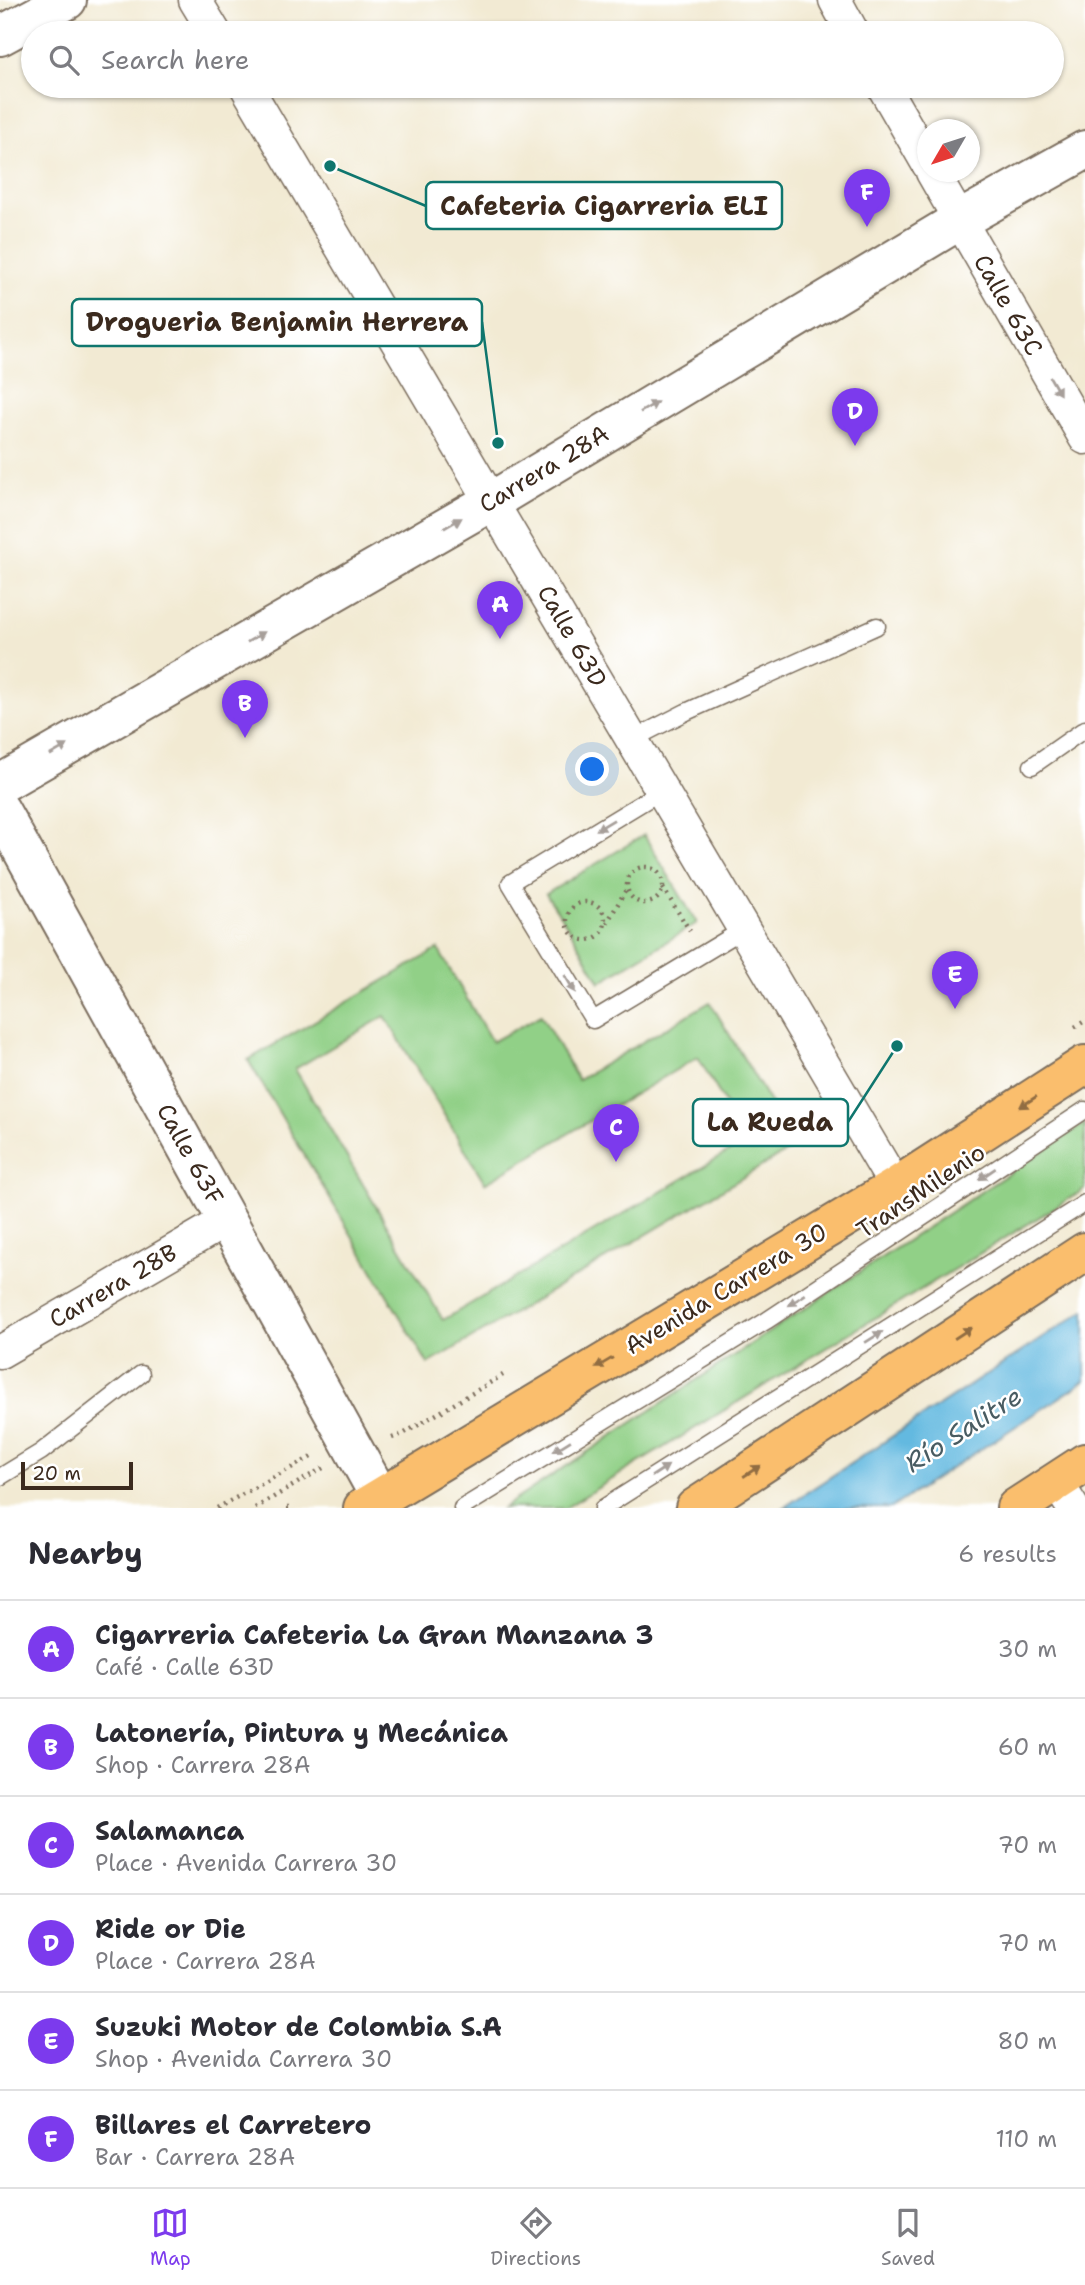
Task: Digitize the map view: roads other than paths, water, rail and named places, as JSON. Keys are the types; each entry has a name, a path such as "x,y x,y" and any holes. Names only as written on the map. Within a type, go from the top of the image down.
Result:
{"highway":[{"name":"Avenida Carrera 30","path":"372,1503 896,1187 1085,1065"},
{"path":"695,1508 1085,1252"},
{"path":"1016,1508 1071,1484"}],"street":[{"path":"28,21 67,0"},
{"path":"195,0 208,21"},
{"path":"835,0 846,21"},
{"path":"0,36 21,25"},
{"name":"Calle 63D","path":"253,98 896,1187"},
{"path":"890,98 917,145"},
{"name":"Carrera 28A","path":"0,784 492,501 960,220 1085,150"},
{"name":"Calle 63C","path":"938,182 1085,439"},
{"name":"Calle 63F","path":"0,810 341,1423 372,1503"},
{"name":"Carrera 28B","path":"0,1352 227,1220"}],"lane":[{"path":"633,739 686,712 877,626"},
{"path":"1032,766 1085,729"},
{"path":"663,790 510,883 593,1020 744,929"},
{"name":"TransMilenio","path":"462,1508 766,1321 1085,1110"},
{"path":"603,1508 1085,1203"},
{"path":"0,1478 41,1452 141,1374"}],"water":[{"name":"Río Salitre","path":"1085,1310 1085,1381 891,1508 783,1508"}],"place":[{"name":"Cafeteria Cigarreria ELI","path":"330,166"},
{"name":"Billares el Carretero","path":"867,227"},
{"name":"Drogueria Benjamin Herrera","path":"498,443"},
{"name":"Ride or Die","path":"855,446"},
{"name":"Cigarreria Cafeteria La Gran Manzana 3","path":"500,639"},
{"name":"Latonería, Pintura y Mecánica","path":"245,738"},
{"name":"Suzuki Motor de Colombia S.A","path":"955,1009"},
{"name":"La Rueda","path":"897,1046"},
{"name":"Salamanca","path":"616,1162"}]}
